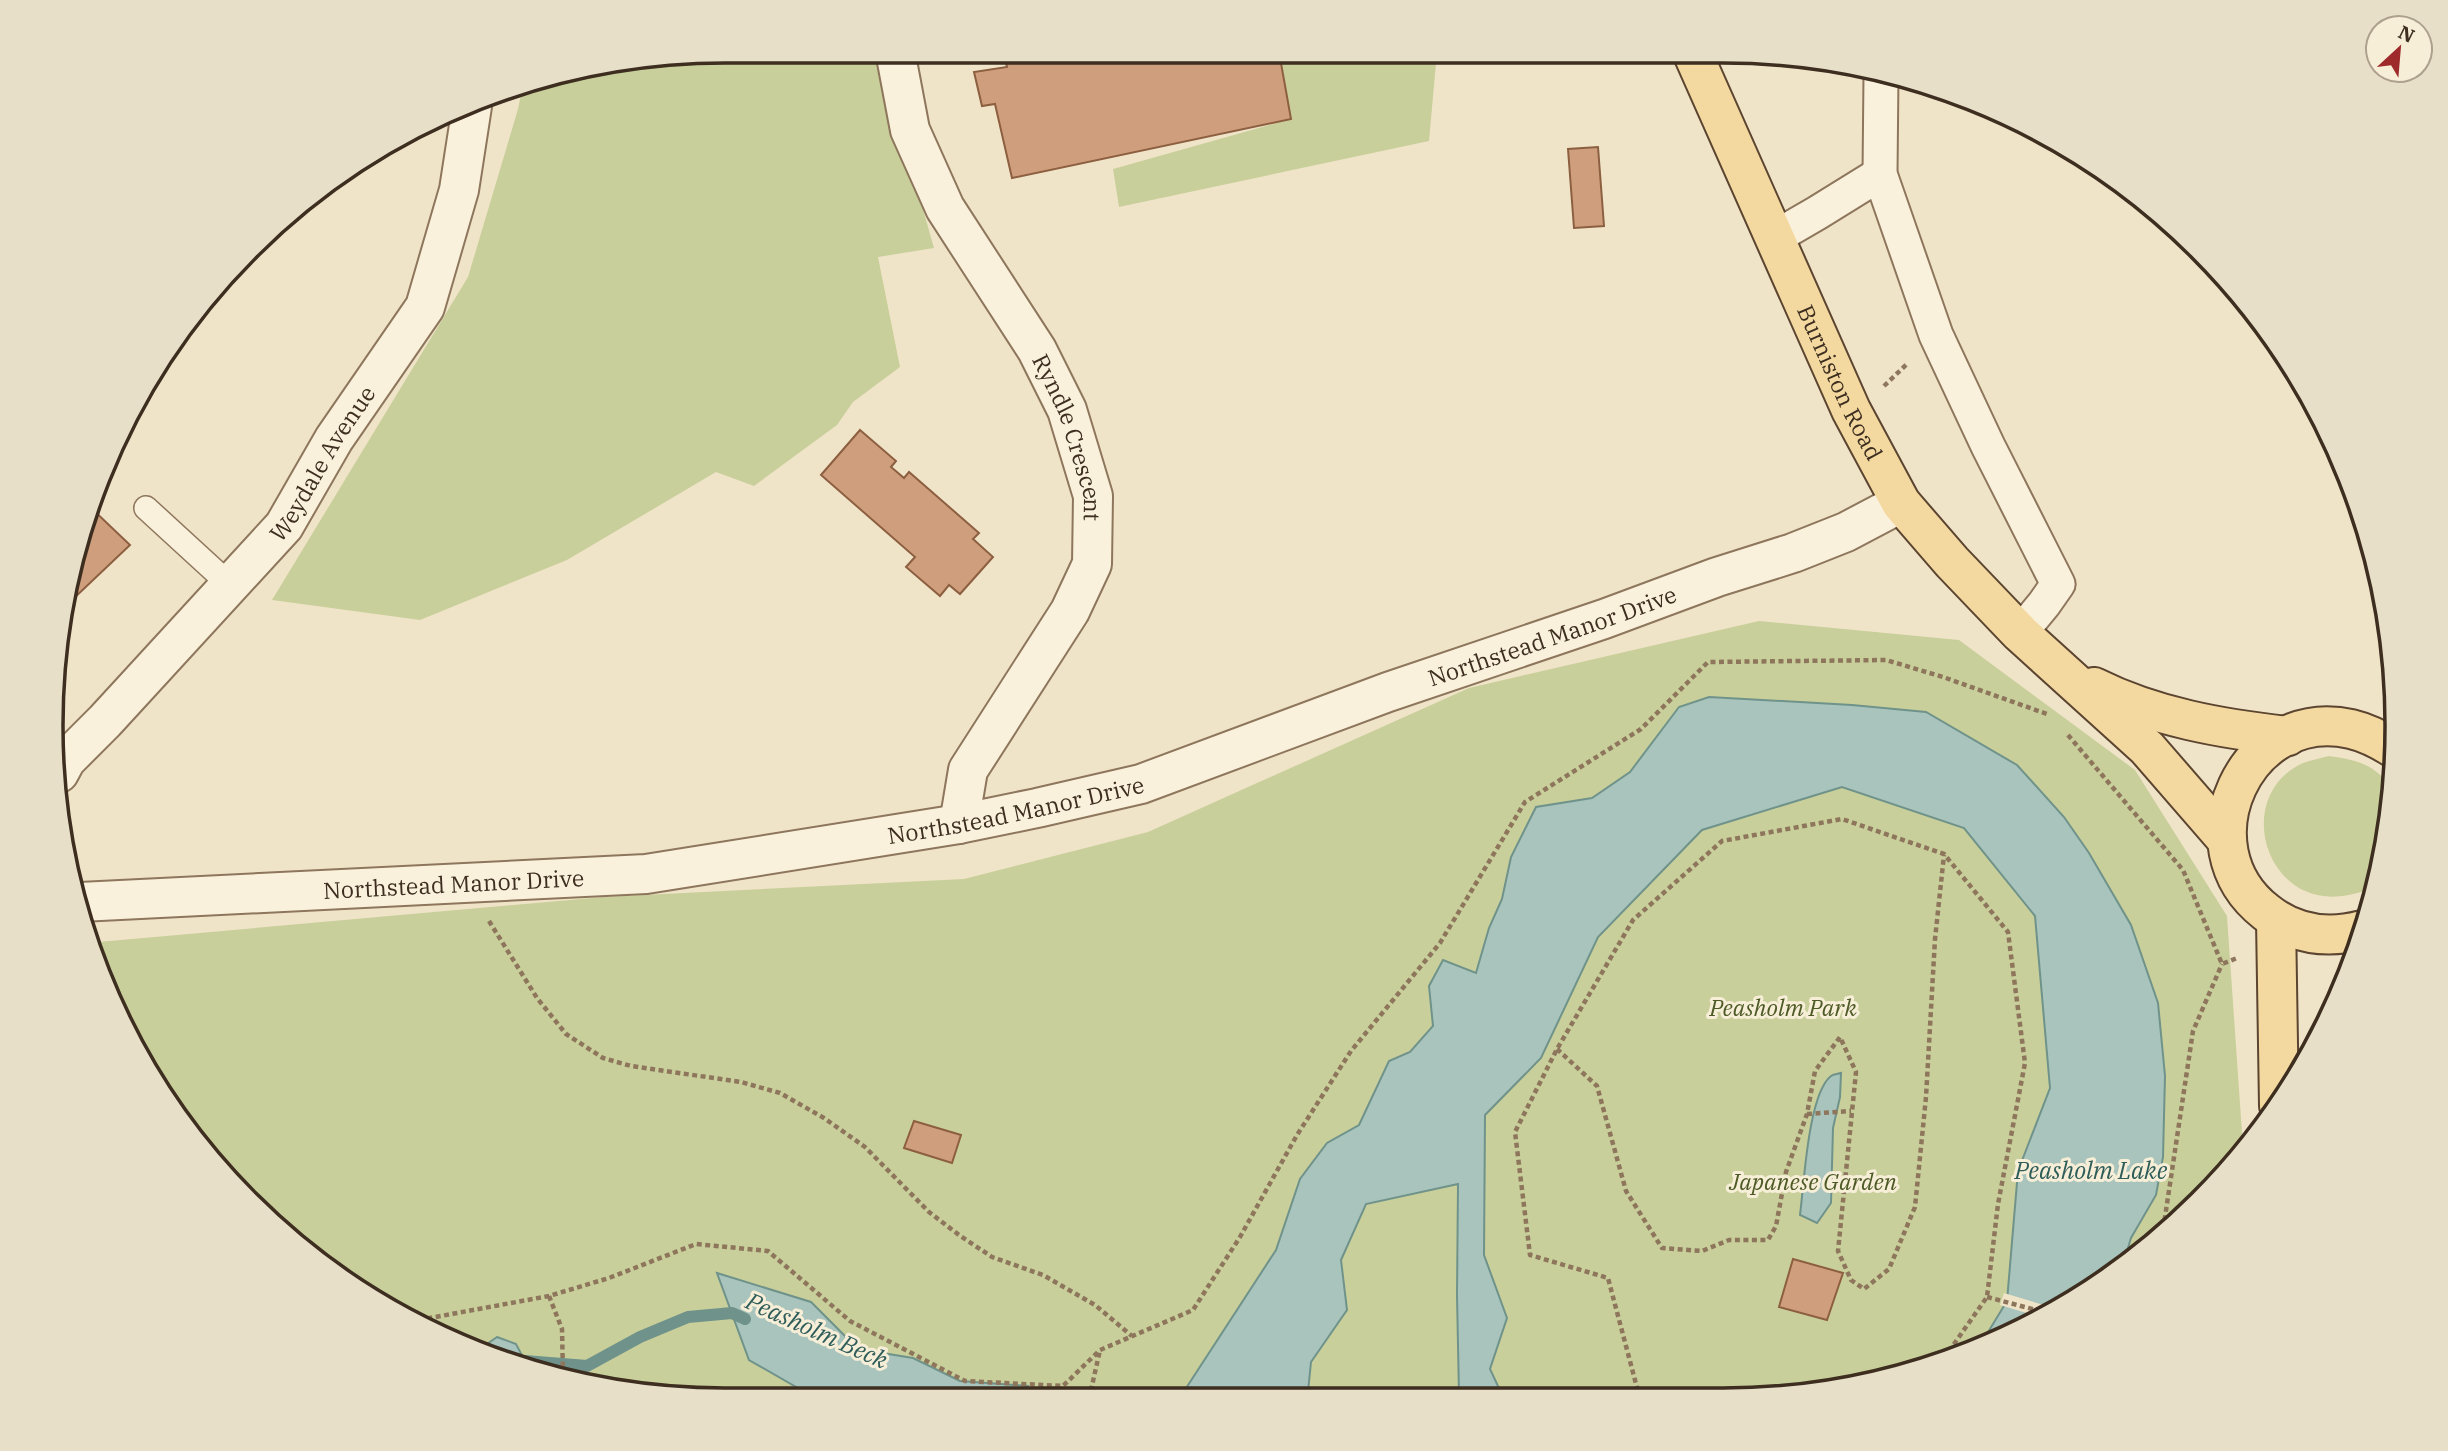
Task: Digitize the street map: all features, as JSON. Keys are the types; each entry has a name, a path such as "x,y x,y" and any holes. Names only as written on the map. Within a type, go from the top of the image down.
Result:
{"main road":[{"name":"Burniston Road","path":"1697,63 1851,410 1901,503 1952,562 2020,633 2147,748 2227,839"},
{"name":"Burniston Road","path":"2057,668 2100,690 2146,708 2204,724 2288,736"},
{"path":"2279,1085 2277,931 2247,894 2230,858 2227,817 2232,796 2254,760 2270,746 2288,736 2329,727 2350,729 2374,736 2385,743"},
{"path":"2277,931 2298,930 2320,935 2351,933"}],"street":[{"name":"Ryndle Crescent","path":"897,63 911,130 920,153 945,208 1037,350 1067,410 1093,496 1093,564 1070,611 968,770 960,824"},
{"path":"1881,83 1880,174 1936,335 2057,584 2045,604 2020,633"},
{"name":"Weydale Avenue","path":"64,762 284,526 334,439 425,307 459,190 467,115"},
{"path":"1774,237 1817,214 1880,174"},
{"name":"Northstead Manor Drive","path":"87,902 646,874 960,824 1141,784 1388,692 1793,553 1846,532 1901,503"}],"lane":[{"path":"146,508 230,585"}],"path":[{"path":"1851,410 1890,382 1936,335"},
{"path":"429,1318 549,1296 610,1278 696,1244 768,1251 850,1321 965,1381 1063,1386 1100,1350 1194,1310 1240,1237 1297,1135 1351,1051 1440,943 1525,802 1641,729 1708,662 1886,660 1943,677 2052,716"},
{"path":"2060,726 2183,870 2222,964"},
{"path":"1637,1388 1608,1278 1530,1255 1515,1132 1557,1049 1633,920 1722,841 1842,819 1944,854 2008,932 2025,1063 1998,1204 1987,1297 1952,1347"},
{"path":"1557,1049 1597,1086 1626,1191 1662,1248 1702,1251 1729,1240 1768,1240 1776,1226 1786,1172 1807,1114 1815,1071 1840,1037 1856,1072 1838,1251 1851,1280 1864,1289 1889,1269 1915,1207 1944,854"},
{"path":"486,917 537,998 566,1034 584,1046 603,1058 631,1066 741,1082 780,1093 824,1118 865,1147 929,1212 959,1235 992,1257 1043,1275 1095,1305 1132,1336"},
{"path":"2165,1219 2193,1031 2222,964 2277,931"},
{"path":"1807,1114 1851,1111"},
{"path":"549,1296 562,1329 563,1367"},
{"path":"1987,1297 2035,1310"},
{"path":"1092,1388 1100,1350"}],"green space":[{"path":"881,63 934,248 878,257 900,367 853,402 837,425 754,486 716,472 567,560 420,620 272,600 468,277 521,96 596,76 639,69 682,64"},
{"path":"1282,63 1436,63 1429,141 1119,207 1113,169 1291,119"},
{"name":"Peasholm Park","path":"1759,621 1959,640 2135,770 2227,916 2242,1136 2191,1194 2159,1224 2091,1276 2054,1299 2016,1320 1935,1353 1852,1375 1809,1382 1722,1388 682,1387 596,1375 513,1353 472,1338 394,1299 322,1251 257,1194 200,1129 175,1094 131,1019 99,942 603,897 964,879 1148,832 1469,688"},
{"path":"2329,756 2348,759 2364,764 2383,777 2372,855 2363,891 2323,896 2298,887 2280,871 2268,849 2264,825 2268,800 2281,779 2303,763"}],"water":[{"name":"Peasholm Lake","path":"1709,697 1926,712 2017,765 2064,817 2089,853 2131,925 2158,1003 2165,1076 2163,1157 2156,1195 2131,1238 2128,1250 2054,1299 1988,1333 2007,1301 2018,1171 2050,1088 2035,916 1964,828 1842,787 1702,830 1598,937 1541,1058 1485,1115 1484,1255 1507,1318 1490,1369 1499,1388 1459,1388 1458,1184 1366,1204 1341,1260 1347,1310 1311,1362 1308,1388 1186,1388 1276,1250 1300,1179 1327,1143 1359,1125 1389,1061 1410,1052 1433,1026 1429,986 1443,960 1476,973 1489,928 1502,899 1511,857 1536,807 1592,798 1630,772 1679,707"},
{"path":"1841,1073 1840,1097 1833,1128 1831,1203 1817,1223 1800,1215 1808,1141 1823,1086 1831,1076"},
{"path":"717,1273 811,1302 858,1349 913,1358 960,1381 1028,1388 798,1388 749,1360"},
{"path":"497,1337 516,1344 522,1356 513,1353 487,1344"}],"pier":[{"path":"2004,1293 2043,1305 2028,1313 2000,1305"}],"building":[{"path":"1006,63 1281,63 1291,119 1012,178 995,104 982,106 974,72 1007,67"},
{"path":"1598,147 1604,226 1574,228 1568,149"},
{"path":"860,430 896,461 891,467 904,478 909,472 979,533 973,539 993,557 960,594 949,585 940,596 906,567 915,557 821,475"},
{"path":"98,514 130,545 76,596"},
{"path":"914,1121 961,1135 952,1163 904,1148"},
{"path":"1793,1259 1843,1273 1827,1320 1779,1307"}],"waterway":[{"name":"Peasholm Beck","path":"546,1363 587,1366 640,1337 688,1317 732,1313 745,1319"}],"park label":[{"name":"Japanese Garden","path":"1813,1181"}]}
